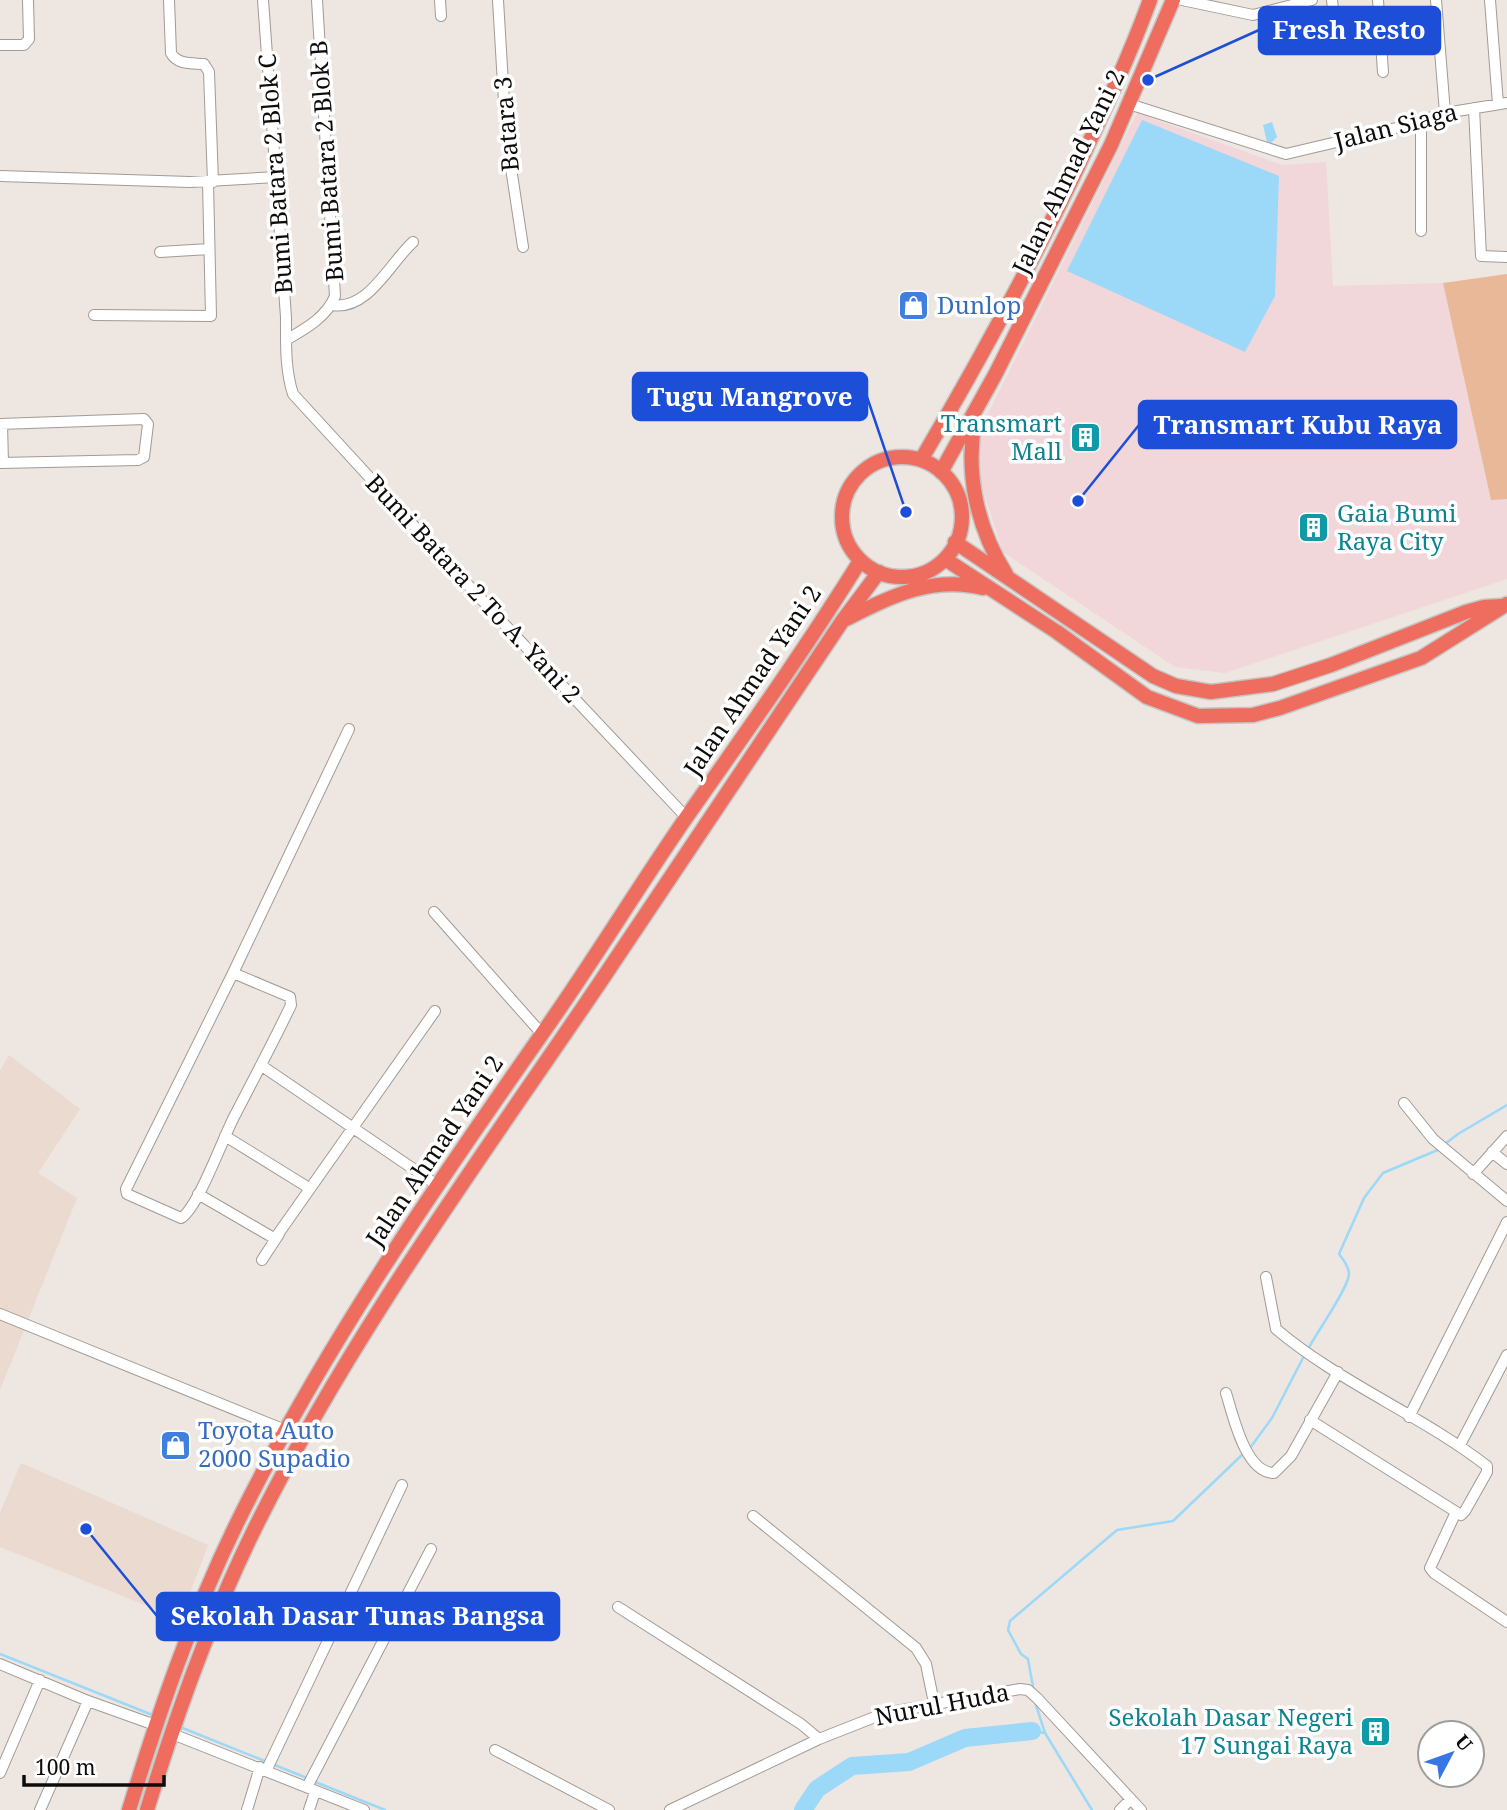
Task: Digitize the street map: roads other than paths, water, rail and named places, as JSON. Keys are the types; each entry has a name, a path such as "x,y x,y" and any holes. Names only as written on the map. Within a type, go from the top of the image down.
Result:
{"highway":[{"name":"Jalan Ahmad Yani 2","path":"921,460 977,366 1041,244 1123,72 1150,0"},
{"name":"Jalan Ahmad Yani 2","path":"941,472 977,408 1111,145 1173,0"},
{"path":"977,408 970,451 971,475 986,539 1007,576"},
{"path":"892,458 921,460 941,472 958,495 962,510 961,526 945,559 934,569 903,578 879,572 860,561 845,536 842,506 851,486 865,469 892,458"},
{"path":"955,542 1153,676 1176,686 1212,692 1273,684 1331,665 1466,612 1504,605"},
{"path":"945,559 1147,697 1198,716 1253,715 1410,663 1446,644 1504,605"},
{"name":"Jalan Ahmad Yani 2","path":"129,1810 155,1725 215,1570 285,1430 371,1286 437,1185 821,624 860,561"},
{"name":"Jalan Ahmad Yani 2","path":"147,1810 178,1710 233,1574 307,1428 386,1296 843,620 879,572"},
{"path":"843,620 894,595 929,587 967,584 995,591"}],"street":[{"path":"0,46 24,45 29,39 28,0"},
{"path":"94,315 211,316 209,72 204,64 180,62 171,53 169,0"},
{"name":"Bumi Batara 2 Blok C","path":"263,0 286,344"},
{"name":"Bumi Batara 2 Blok B","path":"286,344 332,305 335,296 317,0"},
{"path":"440,0 441,16"},
{"name":"Batara 3","path":"498,0 506,135 523,247"},
{"path":"1182,0 1252,15 1312,0"},
{"path":"1332,0 1337,45"},
{"path":"1378,0 1383,72"},
{"path":"1436,0 1445,113"},
{"path":"1490,0 1502,104"},
{"name":"Jalan Siaga","path":"1129,104 1286,154 1445,113 1502,104"},
{"path":"1475,108 1481,256 1507,257"},
{"path":"1421,121 1421,231"},
{"path":"0,176 210,182 276,177"},
{"path":"332,305 342,307 365,297 413,242"},
{"path":"160,252 209,249"},
{"name":"Bumi Batara 2 To A. Yani 2","path":"286,344 288,375 293,394 687,818"},
{"path":"144,419 148,424 144,457 138,460 2,463 1,424 144,419"},
{"path":"233,973 290,997 292,1001 198,1195 181,1218 125,1192 349,729"},
{"path":"434,912 542,1034"},
{"path":"262,1260 309,1188 435,1011"},
{"path":"262,1066 437,1185"},
{"path":"1404,1103 1442,1147 1507,1201"},
{"path":"225,1136 309,1188"},
{"path":"1473,1174 1507,1136"},
{"path":"1492,1152 1507,1164"},
{"path":"198,1195 272,1237 280,1233"},
{"path":"1409,1417 1507,1222"},
{"path":"1266,1277 1276,1329 1311,1355 1409,1417 1460,1445 1487,1466 1487,1472 1461,1515 1310,1420"},
{"path":"0,1314 285,1430"},
{"path":"1460,1445 1507,1355"},
{"path":"1227,1393 1247,1452 1265,1472 1274,1473 1291,1456 1338,1371"},
{"path":"247,1810 263,1768 402,1485"},
{"path":"1456,1512 1430,1568 1507,1622"},
{"path":"753,1516 916,1648 926,1664 934,1703"},
{"path":"309,1810 311,1790 431,1549"},
{"path":"618,1607 801,1724 819,1740"},
{"path":"0,1664 88,1701 155,1725"},
{"path":"0,1773 40,1680"},
{"name":"Nurul Huda","path":"670,1810 819,1740 885,1713 1020,1689 1034,1695 1140,1810"},
{"path":"40,1810 88,1701"},
{"path":"170,1732 364,1810"},
{"path":"495,1750 609,1810"},
{"path":"1120,1810 1131,1799"}],"water":[{"path":"1142,120 1279,176 1275,296 1245,352 1067,271"},
{"path":"1272,122 1277,137 1271,143 1267,142 1263,125"}],"waterway":[{"path":"1445,1144 1507,1105"},
{"path":"1308,1349 1348,1280 1348,1269 1339,1254 1364,1198 1383,1173 1440,1149"},
{"path":"1250,1448 1272,1418 1305,1354"},
{"path":"1034,1692 1028,1659 1021,1654 1008,1630 1010,1621 1117,1530 1173,1521 1245,1452"},
{"path":"0,1654 155,1716"},
{"path":"1035,1702 1045,1733"},
{"path":"180,1727 307,1778"},
{"path":"1032,1731 1045,1733 1092,1810"},
{"path":"803,1810 817,1789 852,1766 909,1762 965,1738 1032,1731"},
{"path":"313,1781 385,1810"}],"place":[{"name":"Fresh Resto","path":"1148,80"},
{"name":"Dunlop","path":"914,306"},
{"name":"Transmart Mall","path":"1085,438"},
{"name":"Transmart Kubu Raya","path":"1078,501"},
{"name":"Tugu Mangrove","path":"906,512"},
{"name":"Gaia Bumi Raya City","path":"1314,528"},
{"name":"Toyota Auto 2000 Supadio","path":"175,1445"},
{"name":"Sekolah Dasar Tunas Bangsa","path":"86,1529"},
{"name":"Sekolah Dasar Negeri 17 Sungai Raya","path":"1376,1732"}]}
